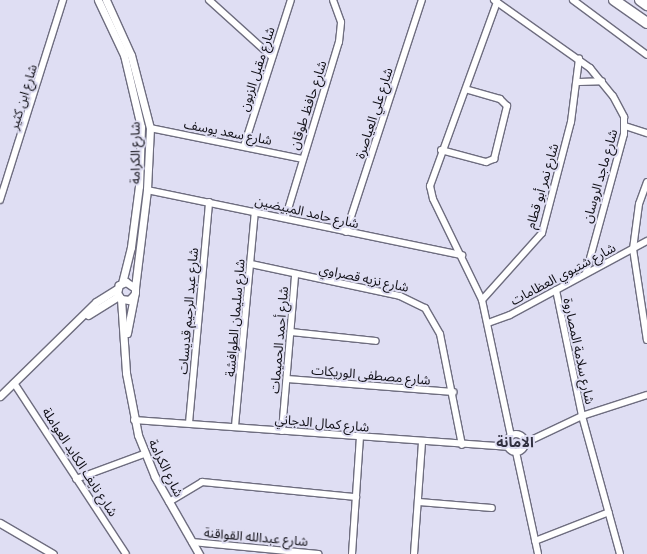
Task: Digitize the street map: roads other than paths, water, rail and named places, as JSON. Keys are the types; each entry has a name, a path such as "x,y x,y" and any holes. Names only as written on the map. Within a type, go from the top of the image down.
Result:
{"highway":[{"path":"614,0 647,24"},
{"path":"640,0 647,5"}],"street":[{"name":"شارع ابن كثير","path":"0,200 63,0"},
{"name":"شارع الكرامة","path":"98,0 124,55 141,127 139,186 131,247 122,283"},
{"name":"شارع الكرامة","path":"106,0 131,55 150,128 147,190 135,292 126,339"},
{"path":"209,0 272,57"},
{"name":"شارع مقبل الزبون","path":"244,146 292,0"},
{"name":"شارع حافظ طوقان","path":"286,216 302,159 339,42 340,22 333,0"},
{"name":"شارع علي العياصرة","path":"346,232 422,0"},
{"path":"573,0 647,55"},
{"path":"495,1 466,89 431,179 431,192 482,300 511,436 507,447 516,452"},
{"name":"شارع ماجد الروسان","path":"495,1 579,59 602,81 621,108 625,126 586,273"},
{"name":"شارع نمر أبو قطام","path":"482,300 542,233 579,82 579,59"},
{"path":"579,82 602,81"},
{"path":"441,150 487,162 494,159 507,106 500,99 466,89"},
{"path":"625,126 647,133"},
{"name":"شارع سعد يوسف","path":"150,128 302,159"},
{"path":"647,182 638,204 633,248 647,340"},
{"name":"شارع حامد المبيضين","path":"147,190 286,216 346,232 462,255"},
{"name":"شارع عبد الرحيم قديسات","path":"189,423 209,202"},
{"name":"شارع سليمان الطوافشة","path":"235,426 255,211"},
{"name":"شارع شتيوي العظامات","path":"488,323 556,290 647,241"},
{"name":"شارع نزيه قصراوي","path":"251,264 400,296 425,308 439,329 453,392 462,445"},
{"name":"شارع أحمد الحميمات","path":"282,431 295,274"},
{"path":"0,396 81,319 96,302 119,295 129,300 135,292 130,283 122,283 119,295"},
{"name":"شارع سلامة المصاروة","path":"556,290 582,416 620,554"},
{"name":"شارع الكرامة","path":"119,295 126,339 126,373 134,420 144,454 169,502 199,554"},
{"path":"291,332 376,341"},
{"name":"شارع مصطفى الوريكات","path":"287,379 453,392"},
{"name":"شارع نايف الكايد العواملة","path":"14,383 126,554"},
{"path":"538,554 516,452 524,440 582,416 647,395"},
{"name":"شارع كمال الدجاني","path":"134,420 235,426 422,443 507,447"},
{"path":"511,436 524,440"},
{"path":"352,554 360,438"},
{"path":"414,554 419,502 422,443"},
{"path":"76,479 144,454"},
{"path":"169,502 202,482 356,497"},
{"path":"419,502 492,508"},
{"path":"535,541 609,512"},
{"path":"0,523 53,554"},
{"name":"شارع عبدالله القواقنة","path":"192,542 318,554"}],"district":[{"name":"الامانة","path":"515,442"}]}
